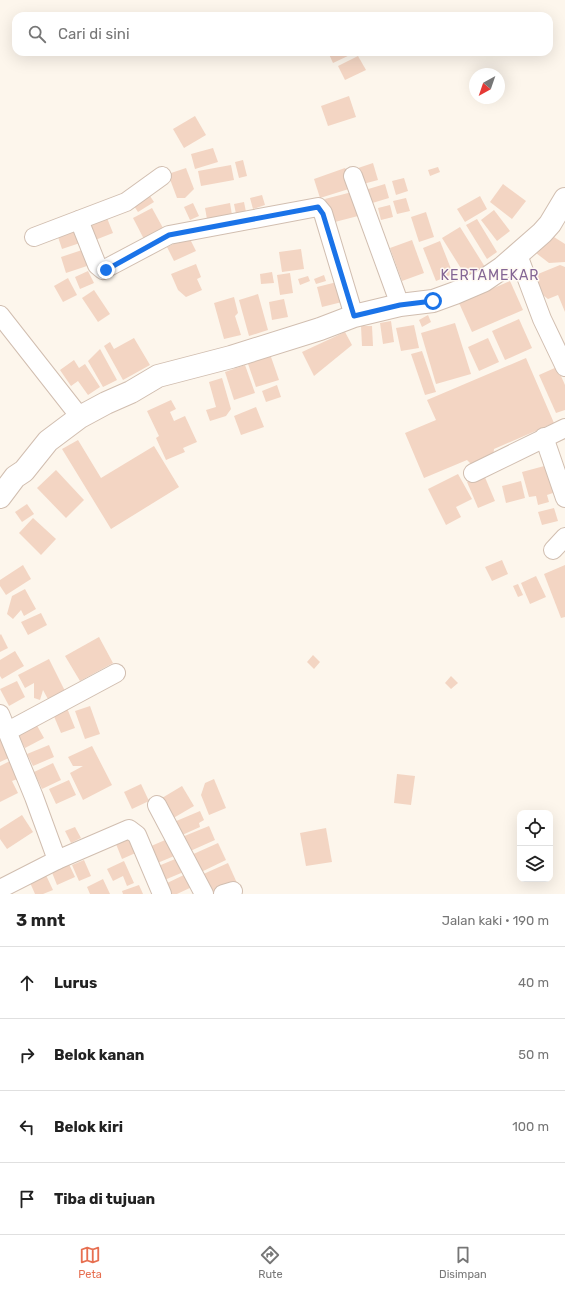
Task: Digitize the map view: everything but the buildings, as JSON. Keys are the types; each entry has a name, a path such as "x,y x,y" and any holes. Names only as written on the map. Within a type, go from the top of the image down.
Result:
{"street":[{"path":"34,237 126,202 162,176"},
{"path":"353,176 400,305"},
{"path":"0,497 15,477 24,470 48,441 80,417 106,402 131,392 158,376 231,358 320,329 354,316 400,305 433,301 462,291 483,281 518,255 550,224 565,199"},
{"path":"79,220 97,265 103,270 169,235 318,207 323,214 354,316"},
{"path":"518,255 542,319 565,366"},
{"path":"0,315 80,417"},
{"path":"473,473 565,428"},
{"path":"544,437 565,498"},
{"path":"553,550 565,537"},
{"path":"8,731 116,673"},
{"path":"0,714 8,731 56,860"},
{"path":"157,805 204,894"},
{"path":"0,889 56,860 132,829 137,835 162,894"}],"district":[{"name":"KERTAMEKAR","path":"490,275"}],"route":[{"path":"106,270 169,235 318,207 323,214 354,316 400,305 433,301"}]}
